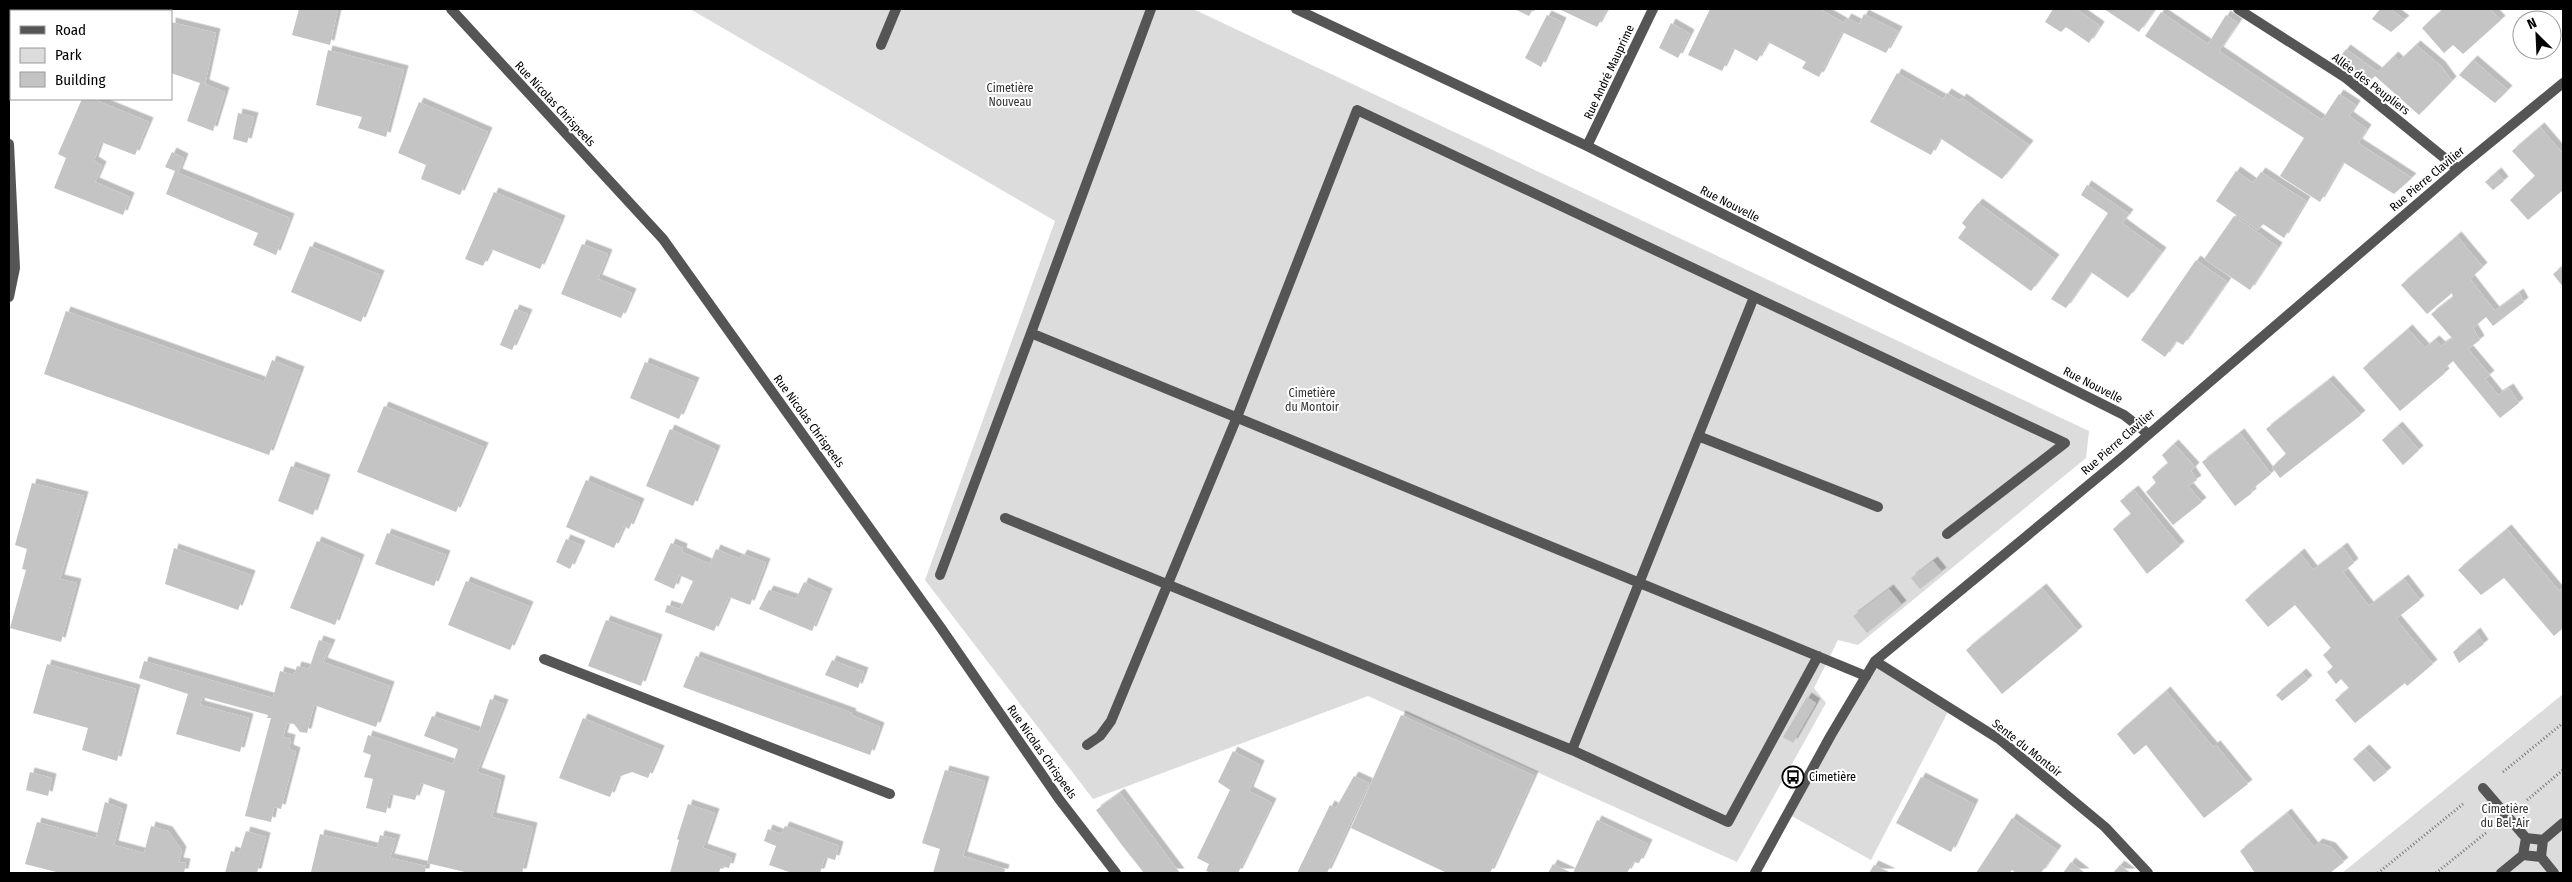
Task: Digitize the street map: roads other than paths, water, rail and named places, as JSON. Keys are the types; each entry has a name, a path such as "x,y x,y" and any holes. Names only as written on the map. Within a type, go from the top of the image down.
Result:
{"street":[{"name":"Rue Nicolas Chrispeels","path":"451,9 663,240 929,611 1059,799 1116,873"},
{"path":"881,45 896,9"},
{"path":"940,575 1151,9"},
{"name":"Rue Nouvelle","path":"1296,9 1587,146 2115,410 2147,433"},
{"name":"Rue André Mauprime","path":"1587,146 1652,9"},
{"name":"Allée des Peupliers","path":"2238,9 2346,78 2458,169"},
{"name":"Rue Pierre Clavilier","path":"1755,873 1875,661 2120,459 2147,433 2458,169 2563,83"},
{"path":"1086,745 1100,736 1111,721 1237,417 1357,110 2065,443 1947,534"},
{"path":"9,144 15,268 9,297"},
{"path":"1572,750 1754,297"},
{"path":"1031,333 1866,676"},
{"path":"1698,436 1878,506"},
{"path":"1005,518 1572,750 1728,822 1818,656"},
{"path":"544,659 890,794"},
{"name":"Sente du Montoir","path":"1875,661 1999,739 2105,827 2148,873"},
{"path":"2483,788 2526,838 2543,840"},
{"path":"2541,857 2543,840 2563,824"},
{"path":"2501,873 2523,855 2526,838"},
{"path":"2523,855 2541,857 2554,873"}],"place":[{"name":"Cimetière","path":"1793,777"}],"park label":[{"name":"Cimetière Nouveau","path":"1010,95"},
{"name":"Cimetière du Montoir","path":"1312,400"},
{"name":"Cimetière du Bel-Air","path":"2505,816"}]}
